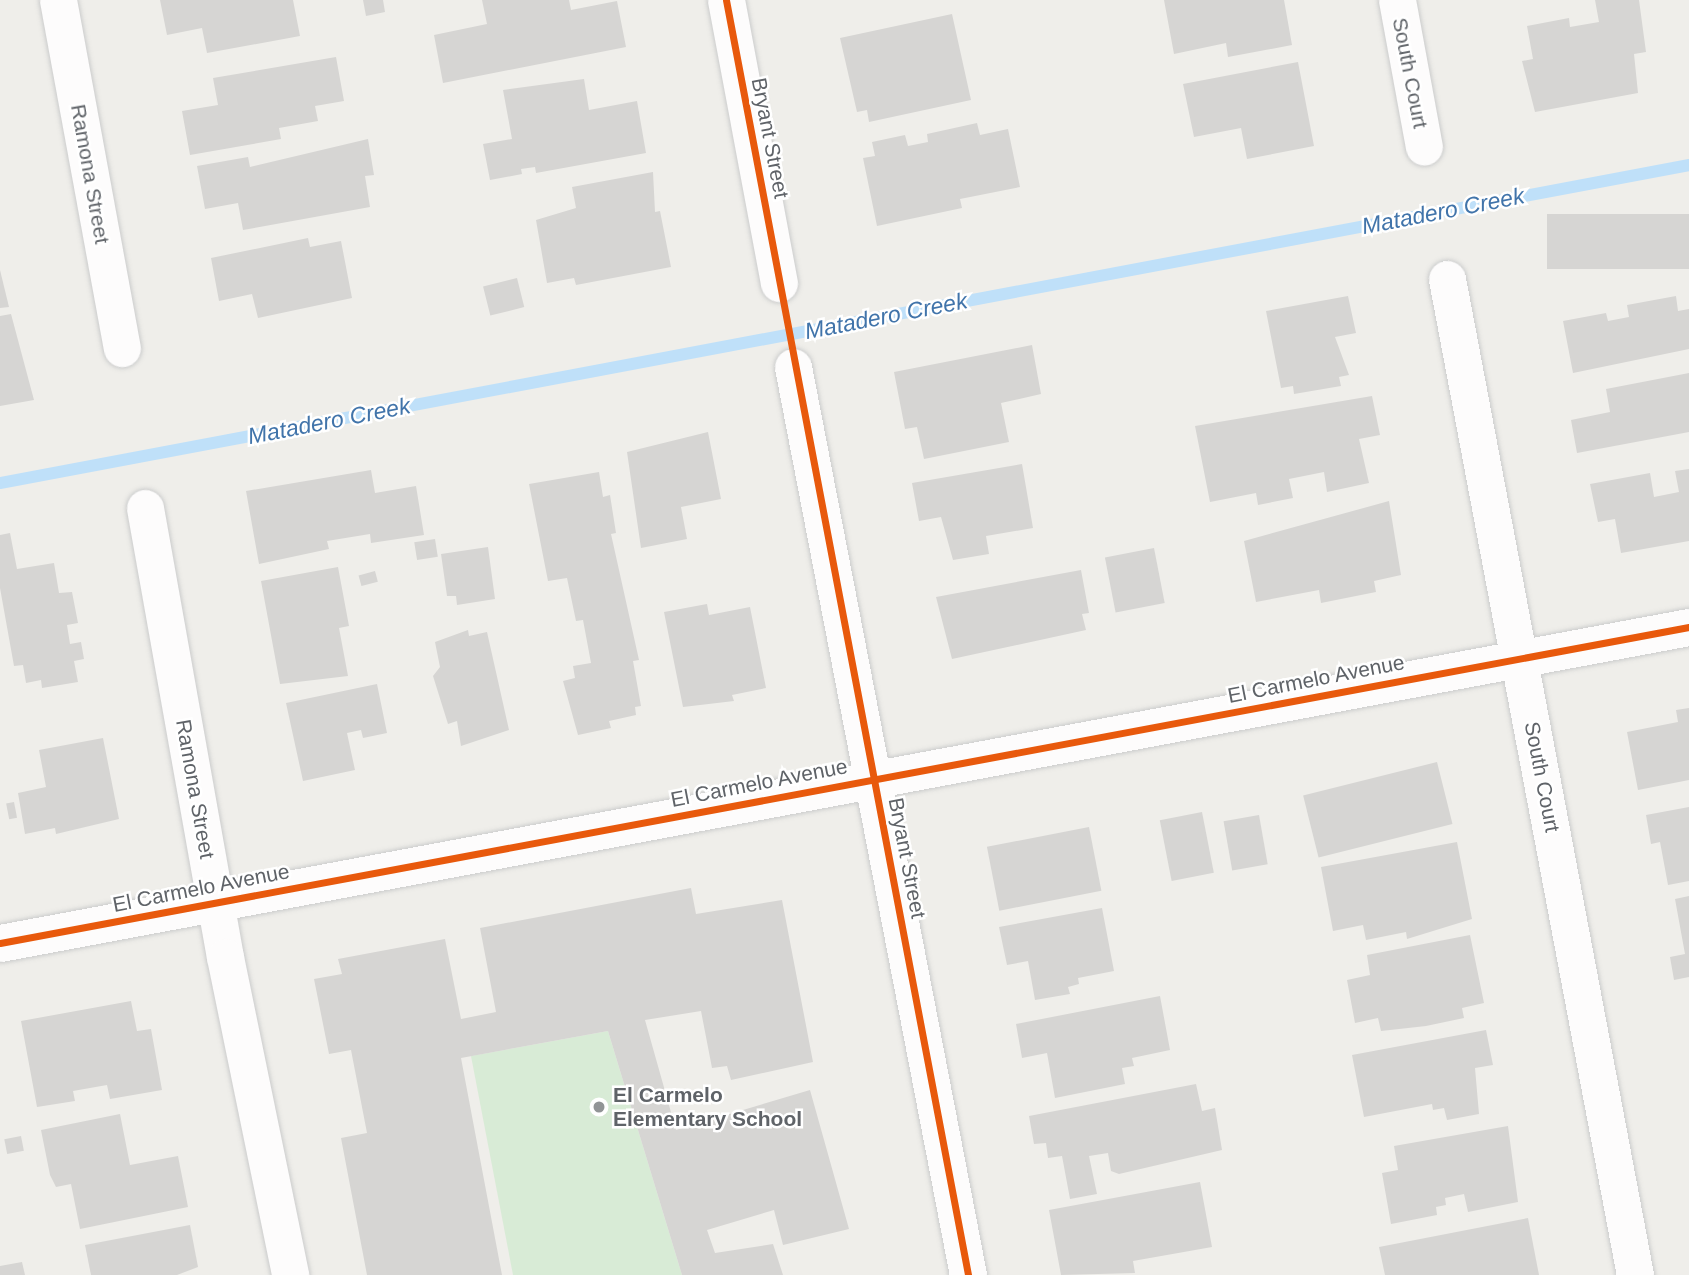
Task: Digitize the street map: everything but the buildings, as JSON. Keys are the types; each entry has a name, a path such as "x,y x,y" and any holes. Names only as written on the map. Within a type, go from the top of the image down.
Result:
{"street":[{"name":"Ramona Street","path":"58,0 122,348"},
{"name":"Bryant Street","path":"726,0 779,283"},
{"name":"South Court","path":"1397,0 1424,147"},
{"name":"South Court","path":"1447,279 1521,659 1635,1275"},
{"name":"Bryant Street","path":"793,367 968,1275"},
{"name":"Ramona Street","path":"145,508 215,904 290,1275"},
{"name":"El Carmelo Avenue","path":"0,943 1689,627"}],"green space":[{"path":"608,1031 682,1275 513,1275 471,1056"}],"waterway":[{"name":"Matadero Creek","path":"0,483 1689,165"}],"cycle path":[{"path":"726,0 968,1275"},
{"path":"0,943 1689,627"}],"place":[{"name":"El Carmelo Elementary School","path":"599,1107"}]}
